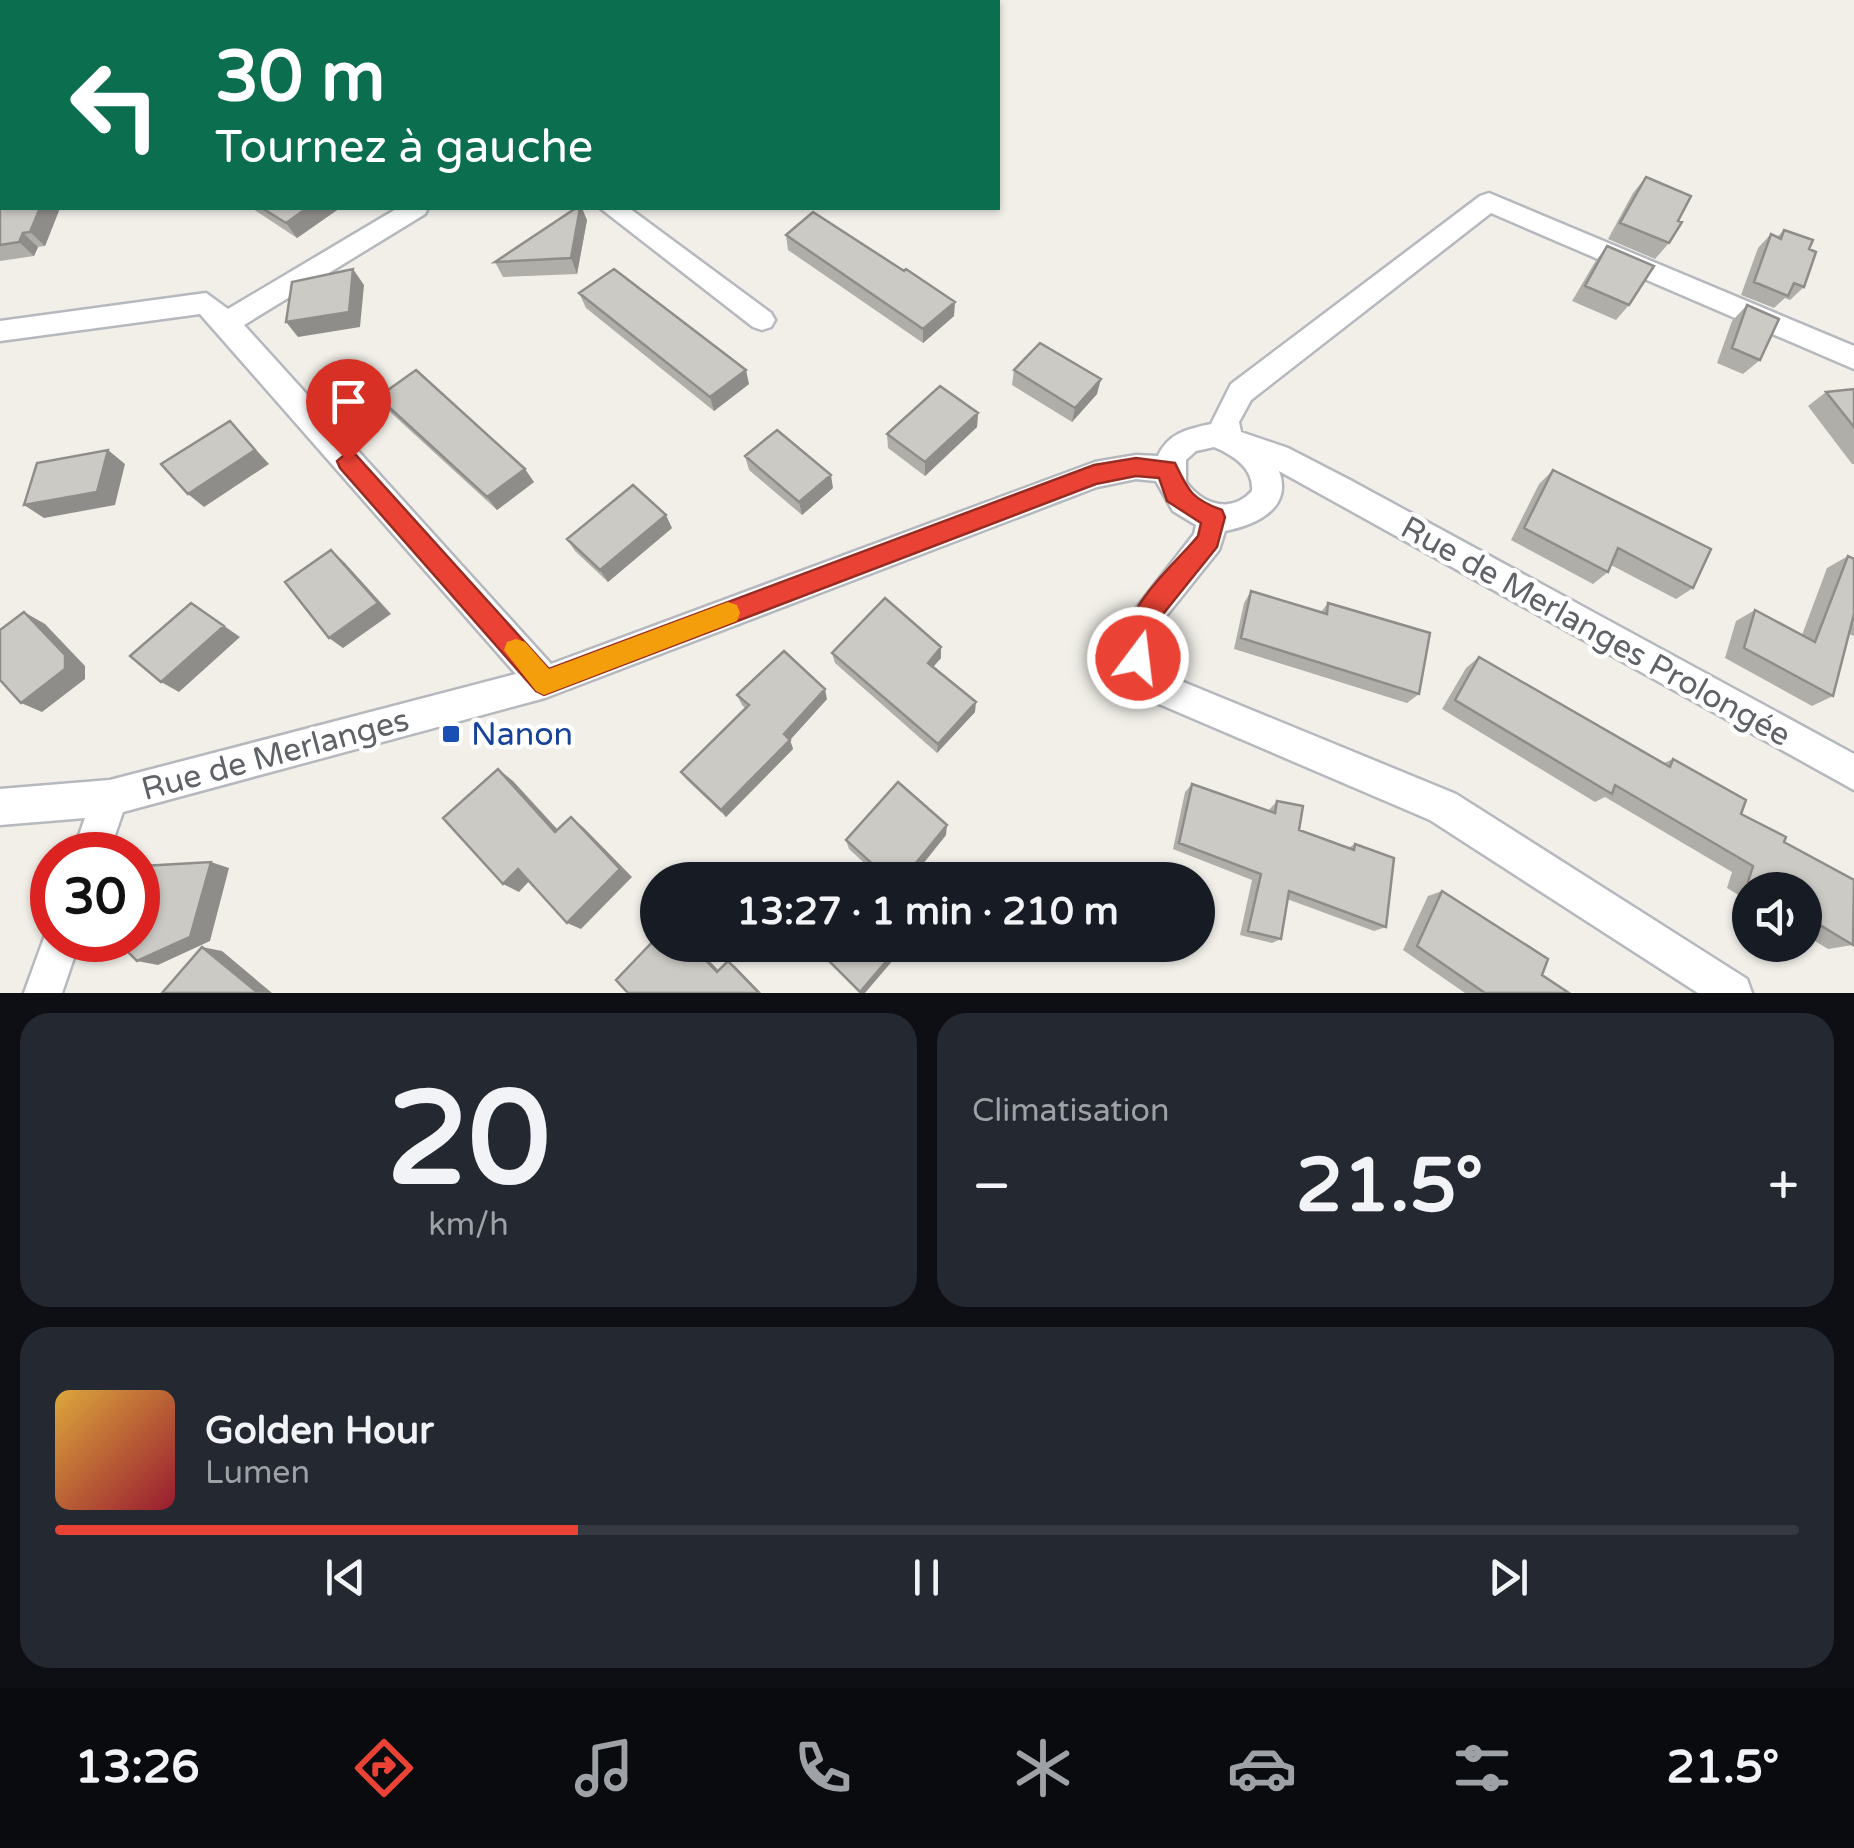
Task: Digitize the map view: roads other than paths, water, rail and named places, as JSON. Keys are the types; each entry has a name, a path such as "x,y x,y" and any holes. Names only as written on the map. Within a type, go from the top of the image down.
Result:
{"street":[{"path":"1235,441 1225,422 1241,392 1489,202 1854,358"},
{"path":"226,323 413,210"},
{"path":"615,210 762,320"},
{"path":"0,331 206,302 544,682"},
{"path":"1261,501 1266,481 1264,470 1259,460 1235,441 1214,435 1187,440 1170,458 1168,470 1176,494 1199,512 1214,517 1241,515 1261,501 1295,491 1339,489"},
{"name":"Rue de Merlanges Prolongée","path":"1235,441 1278,456 1854,773"},
{"name":"Rue de Merlanges","path":"0,807 110,798 544,682 1094,474 1136,467 1168,470"},
{"path":"1214,517 1208,540 1139,625 1138,658 1164,690 1443,806 1733,993"},
{"path":"98,832 110,798"},
{"path":"43,993 54,962"}],"place":[{"name":"Nanon","path":"451,734"}]}
